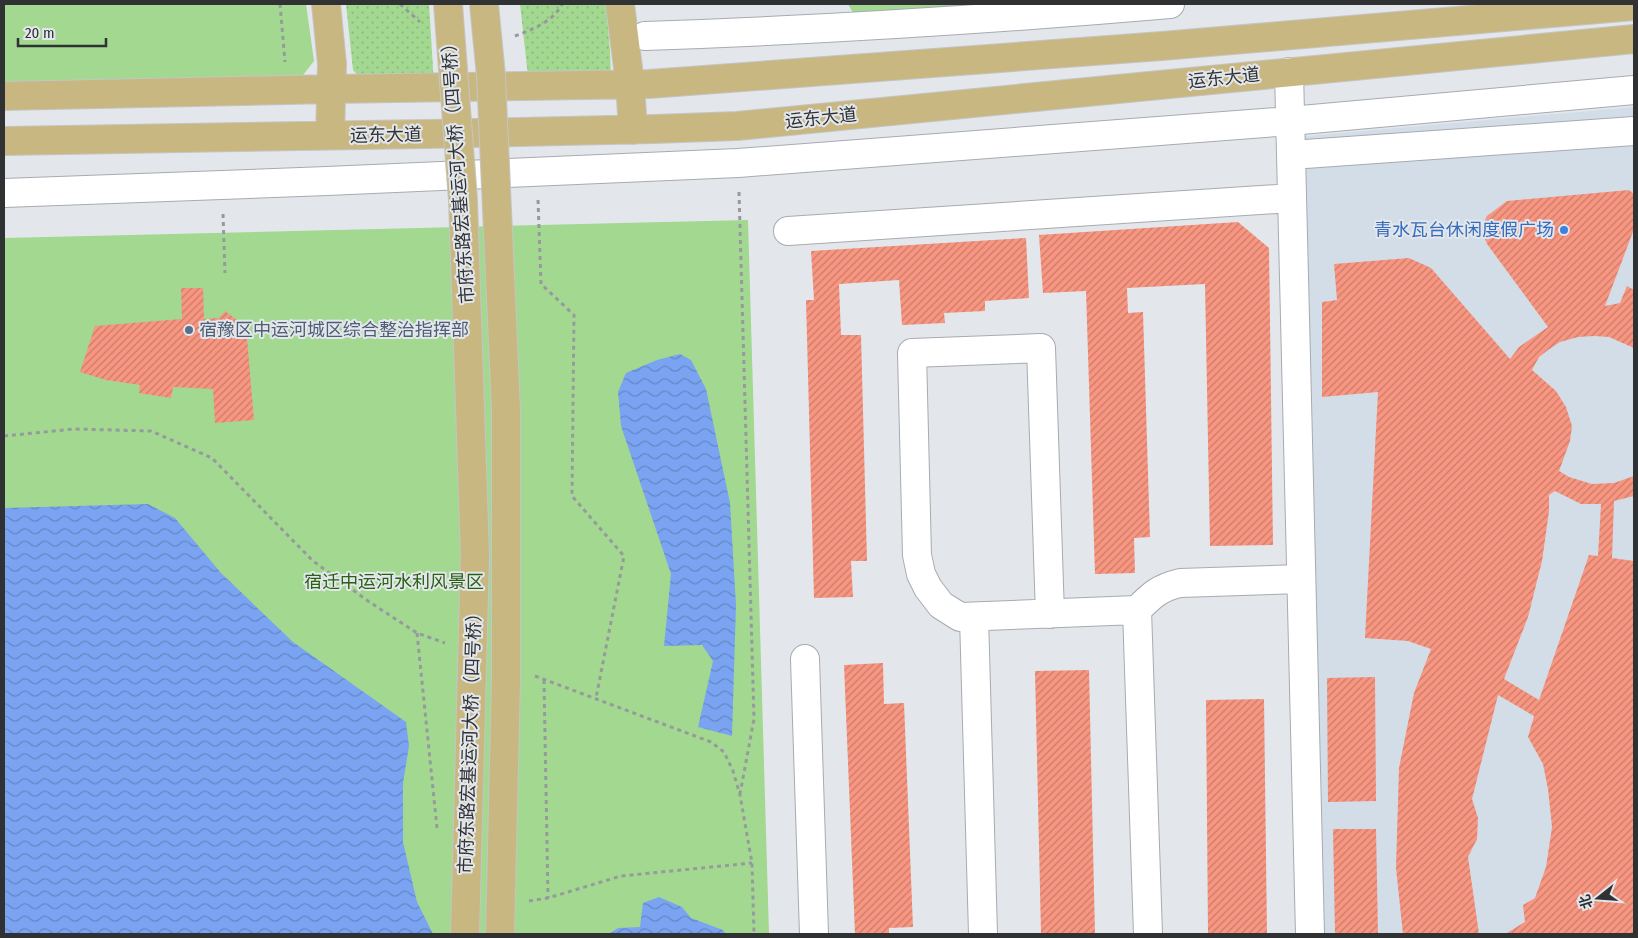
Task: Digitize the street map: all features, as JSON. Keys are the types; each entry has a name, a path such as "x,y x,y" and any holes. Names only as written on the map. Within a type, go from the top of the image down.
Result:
{"main road":[{"path":"326,4 332,64 330,135"},
{"name":"市府东路宏基运河大桥（四号桥）","path":"448,4 463,200 475,556 465,934"},
{"name":"市府东路宏基运河大桥（四号桥）","path":"484,4 491,76 506,410 506,680 500,934"},
{"path":"620,4 630,84 633,130"},
{"path":"4,96 650,84 1162,46 1539,9 1634,6"},
{"name":"运东大道","path":"4,141 633,130 737,126 1634,39"}],"lane":[{"path":"644,36 758,32 1018,17 1170,4"},
{"path":"1289,72 1310,934"},
{"path":"4,193 738,163 1290,121 1634,90"},
{"path":"1291,155 1634,131"},
{"path":"788,231 1292,198"},
{"path":"1050,614 1041,348 912,353 917,555 921,574 928,588 941,605 960,617 1050,614 1137,610 1152,594 1166,586 1180,583 1301,579"},
{"path":"1137,610 1148,934"},
{"path":"974,617 983,934"},
{"path":"805,659 814,934"}],"path":[{"path":"280,4 285,65"},
{"path":"738,163 754,719 740,795"},
{"path":"537,172 541,284 574,315 572,496 624,556 596,698"},
{"path":"4,436 74,429 151,431 212,458 313,562 368,601 417,632 449,644"},
{"path":"527,673 711,742 724,752 733,771 740,795 752,863 754,934"},
{"path":"544,680 548,898"}],"shaded area":[{"path":"1634,107 1634,934 1315,934 1296,137"}],"green space":[{"path":"4,4 306,4 314,61 300,79 4,107"},
{"path":"346,4 429,4 434,85 370,89 353,70"},
{"path":"520,4 606,4 611,76 528,76"},
{"path":"848,4 1026,4 855,16"},
{"name":"宿迁中运河水利风景区","path":"748,220 769,934 4,934 4,238"}],"water":[{"path":"680,354 691,360 706,389 730,503 736,605 732,736 698,727 713,661 702,645 664,646 671,574 621,426 618,392 626,373 657,360"},
{"path":"148,504 175,518 221,573 293,642 406,722 409,746 403,783 403,842 417,902 433,934 4,934 4,508"},
{"path":"659,897 682,907 691,918 723,930 726,934 609,934 618,928 640,927 643,903"}],"building":[{"path":"1629,190 1634,194 1634,229 1605,306 1620,303 1627,286 1634,290 1634,348 1609,337 1578,337 1560,342 1548,350 1539,357 1532,370 1556,391 1566,407 1572,426 1570,441 1559,471 1569,477 1592,484 1614,483 1634,476 1634,496 1614,501 1612,558 1634,561 1634,934 1505,934 1525,922 1523,905 1535,898 1546,867 1552,827 1543,764 1528,737 1534,716 1498,695 1472,799 1478,818 1477,839 1468,857 1479,934 1403,934 1396,868 1399,768 1414,693 1431,649 1408,641 1365,638 1378,392 1322,397 1322,302 1337,300 1334,264 1409,258 1431,268 1510,359 1519,347 1548,327 1487,244 1481,229 1487,216 1507,201","holes":["1555,491 1581,504 1601,504 1598,556 1589,555 1539,700 1504,679 1528,617 1542,561 1549,511 1549,495"]},
{"path":"1238,222 1269,248 1273,545 1210,546 1205,284 1127,288 1128,313 1143,312 1150,537 1134,538 1135,573 1095,574 1086,291 1043,293 1039,235"},
{"path":"1026,238 1029,298 985,301 985,311 944,313 945,323 902,325 899,280 839,284 841,335 861,335 867,561 851,561 853,597 814,598 806,300 814,300 811,251"},
{"path":"181,288 203,288 204,319 219,318 225,311 246,327 254,420 215,423 213,389 173,387 171,398 139,393 140,385 106,380 80,372 95,326 182,319"},
{"path":"883,663 884,704 904,703 913,927 889,928 889,934 855,934 844,665"},
{"path":"1089,670 1095,934 1041,934 1035,671"},
{"path":"1375,677 1376,801 1328,802 1327,678"},
{"path":"1264,699 1267,934 1208,934 1206,700"},
{"path":"1333,829 1376,829 1378,934 1335,934"}],"place":[{"name":"青水瓦台休闲度假广场","path":"1564,230"},
{"name":"宿豫区中运河城区综合整治指挥部","path":"189,330"}]}
